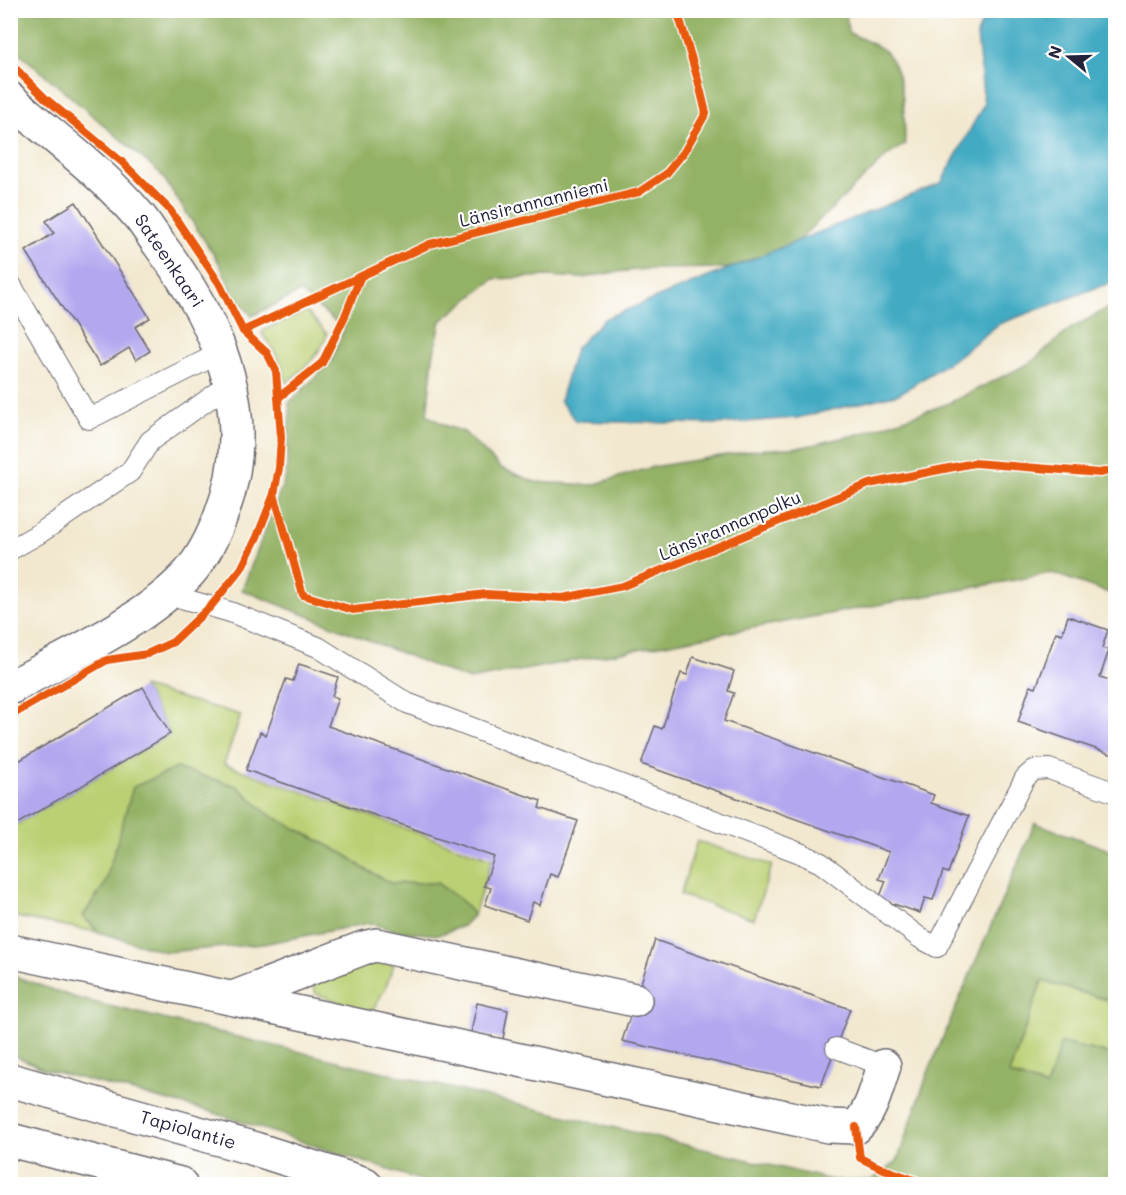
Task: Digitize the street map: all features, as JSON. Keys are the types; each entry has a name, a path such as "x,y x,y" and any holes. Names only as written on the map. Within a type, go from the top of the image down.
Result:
{"street":[{"name":"Sateenkaari","path":"10,99 74,152 139,215 189,286 227,367 237,458 226,504 214,533 191,571 157,604 10,688"},
{"path":"233,999 376,945 635,1000"},
{"path":"10,951 844,1127 856,1127 862,1121 869,1109 884,1066"},
{"name":"Tapiolantie","path":"10,1080 255,1149 365,1185"},
{"path":"10,1140 180,1185"}],"lane":[{"path":"10,283 88,419 227,367"},
{"path":"10,550 130,472 150,441 227,367"},
{"path":"167,594 230,612 318,647 407,703 800,853 821,863 920,938 937,947 1025,778 1034,770 1049,769 1116,793"},
{"path":"836,1048 884,1066"}],"green space":[{"path":"10,11 846,11 848,32 882,49 896,68 904,107 905,144 887,156 796,242 730,268 646,269 582,278 548,276 494,279 441,321 433,357 427,415 446,426 464,432 501,468 535,482 592,485 653,467 757,450 803,447 863,433 947,404 1030,363 1070,329 1115,304 1115,595 1052,573 469,680 242,590 286,476 289,403 331,362 344,329 300,292 252,316 234,295 218,261 161,174 11,46"},
{"path":"306,311 327,334 315,356 286,383 283,369 262,334 264,330"},
{"path":"143,687 241,715 224,764 492,859 474,915 462,901 437,883 391,883 363,868 346,855 268,814 237,786 119,837 105,884 83,916 98,932 11,916 10,828 170,734"},
{"path":"176,768 237,786 268,814 346,855 363,868 391,883 437,883 462,901 474,915 463,926 438,935 396,931 370,923 263,944 166,952 98,932 83,916 105,884 133,787"},
{"path":"1035,823 1115,852 1115,1002 1042,981 1009,1074 1046,1087 1061,1043 1115,1055 1114,1184 432,1184 208,1111 44,1069 11,1054 11,975 76,998 836,1181 872,1180 897,1161 929,1070"},
{"path":"697,841 772,865 754,919 680,895"},
{"path":"360,959 394,964 385,989 372,1011 365,1011 316,994 311,982"},
{"path":"1042,981 1115,1002 1115,1055 1062,1043 1046,1087 1009,1074"}],"water":[{"path":"986,11 1115,11 1115,281 999,324 957,357 899,394 797,418 716,424 576,421 560,401 575,349 604,319 941,183 984,104 977,35"}],"building":[{"path":"76,202 150,318 135,327 150,351 136,360 129,348 100,366 26,251 54,233 46,221"},
{"path":"1068,616 1108,630 1102,648 1109,650 1100,677 1116,682 1116,756 1018,722 1030,686 1036,688 1056,632 1062,634"},
{"path":"693,657 734,671 728,691 734,693 724,721 934,795 931,803 969,816 948,873 943,871 933,900 925,898 920,913 879,899 886,881 879,879 889,852 641,764 655,726 662,729 681,673 687,675"},
{"path":"299,664 338,677 332,696 338,698 328,726 541,801 539,808 578,821 558,877 550,874 540,905 533,902 527,920 485,905 491,888 484,886 494,857 246,770 260,732 266,735 286,679 293,681"},
{"path":"143,687 170,734 10,828 10,766"},
{"path":"655,940 850,1009 821,1086 622,1041"},
{"path":"477,1003 508,1010 503,1039 471,1033"}],"cycle path":[{"name":"Länsirannanniemi","path":"243,331 430,244 639,192 666,174 684,152 706,113 677,10"},
{"path":"10,63 45,98 122,162 170,210 219,283 243,331 267,353 276,371 281,437 274,494 257,537 241,569 211,606 173,642 147,654 107,660 10,716"},
{"path":"278,398 322,363 345,316 360,278"},
{"name":"Länsirannanpolku","path":"274,494 303,595 353,610 486,594 563,598 623,586 869,484 974,463 1100,473 1116,469"},
{"path":"856,1127 860,1158 925,1184"}]}
